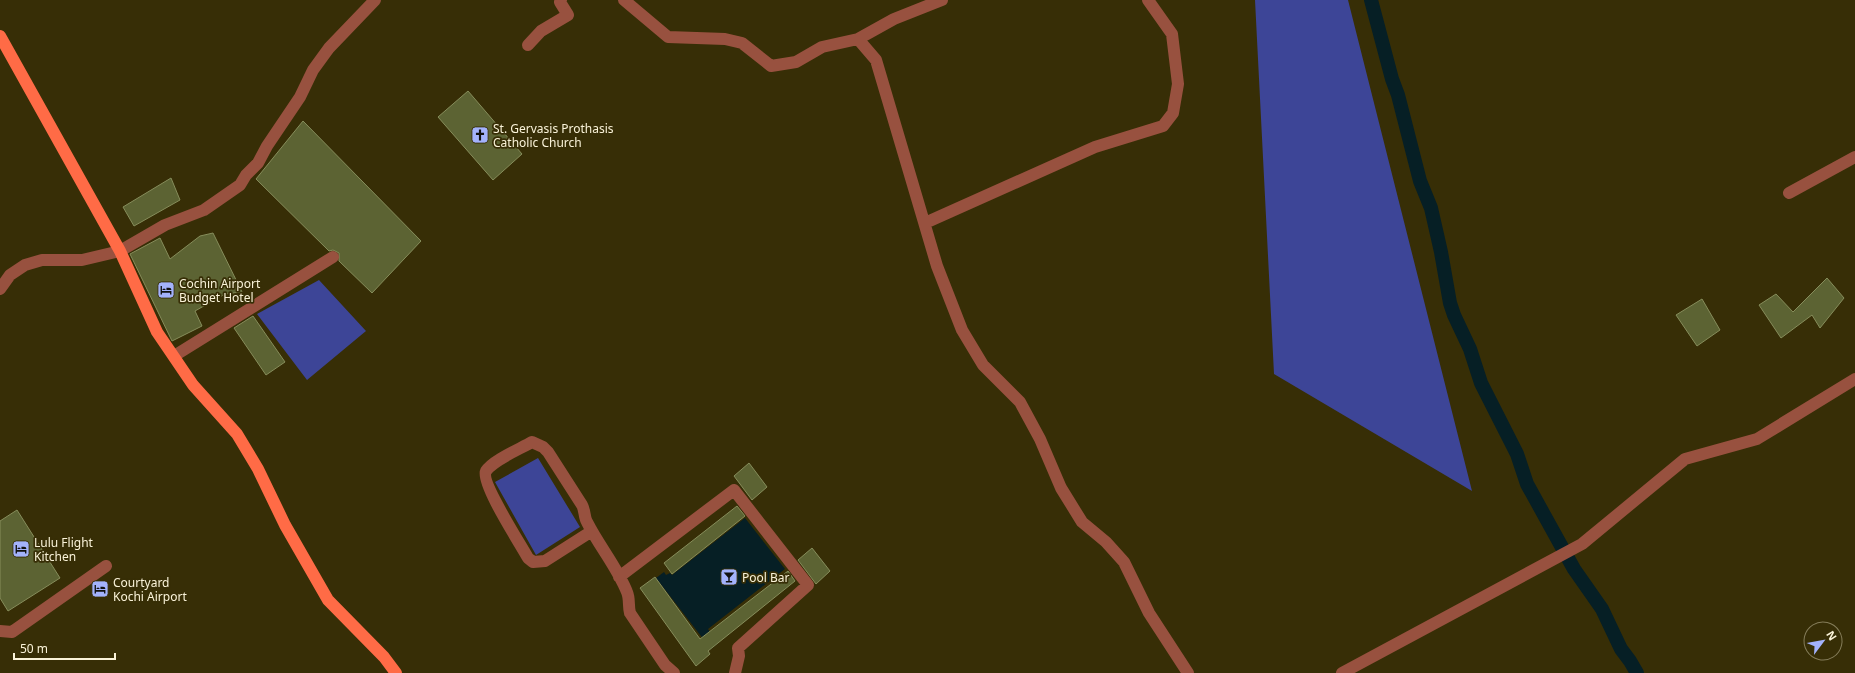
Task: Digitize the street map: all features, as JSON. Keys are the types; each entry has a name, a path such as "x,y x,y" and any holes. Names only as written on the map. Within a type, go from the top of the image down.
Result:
{"main road":[{"path":"0,36 120,251 157,332 193,385 237,434 258,469 285,525 328,600 379,652 396,673"}],"street":[{"path":"0,290 10,275 25,265 42,260 82,260 120,251 165,225 204,210 240,185 246,175 258,162 266,146 300,97 313,70 329,48 375,0"},
{"path":"528,45 541,31 568,15 560,2 561,0"},
{"path":"624,0 668,37 725,39 742,43 771,66 796,62 822,47 858,39 894,19 942,0"},
{"path":"925,223 1096,147 1163,126 1173,113 1178,84 1172,34 1148,0"},
{"path":"858,39 876,60 925,223 936,266 962,330 983,365 1020,402 1040,439 1061,488 1082,522 1106,542 1124,562 1149,612 1188,673"},
{"path":"1789,193 1855,157"},
{"path":"174,356 333,257"},
{"path":"1342,673 1499,587 1557,559 1582,544 1685,459 1757,439 1855,379"},
{"path":"592,531 545,561 532,562 528,558 493,498 484,475 487,470 501,459 532,442 538,444 548,452 582,505 585,511 585,520 592,531 628,593 628,606 630,613 665,664 674,673"},
{"path":"619,577 734,490 808,585 738,648 739,656 735,673"},
{"path":"0,631 12,632 106,566"}],"shaded area":[{"path":"1255,0 1348,0 1472,491 1274,374"},
{"path":"319,280 366,331 307,380 257,314"},
{"path":"538,458 580,527 536,555 495,482"}],"water":[{"path":"745,518 785,569 708,629 718,643 711,649 656,578 664,572 666,575 670,573 672,575"}],"building":[{"name":"St. Gervasis Prothasis Catholic Church","path":"468,91 522,154 493,180 438,117"},
{"path":"303,121 421,241 372,293 339,261 339,253 333,250 329,251 256,179"},
{"path":"171,178 180,200 134,226 123,207"},
{"path":"213,233 242,292 225,294 195,311 202,326 172,341 130,254 160,238 170,259 200,236"},
{"path":"1827,278 1844,298 1820,328 1812,315 1781,338 1759,305 1776,294 1793,312"},
{"path":"1702,299 1720,330 1697,346 1676,315"},
{"path":"253,316 285,362 266,375 234,328"},
{"path":"749,463 767,487 752,500 734,476"},
{"path":"737,506 745,516 672,574 664,563"},
{"name":"Lulu Flight Kitchen","path":"17,510 60,578 8,611 0,598 0,521"},
{"path":"812,548 830,571 816,584 798,560"},
{"path":"788,571 795,581 708,651 710,654 696,666 640,588 655,577 700,639"}],"waterway":[{"path":"1371,0 1392,79 1398,95 1420,181 1431,208 1450,303 1454,315 1470,349 1481,383 1517,454 1527,484 1574,569 1602,609 1621,649 1637,673"}],"place":[{"name":"St. Gervasis Prothasis Catholic Church","path":"480,135"},
{"name":"Cochin Airport Budget Hotel","path":"166,290"},
{"name":"Lulu Flight Kitchen","path":"21,549"},
{"name":"Pool Bar","path":"729,577"},
{"name":"Courtyard Kochi Airport","path":"100,589"}]}
